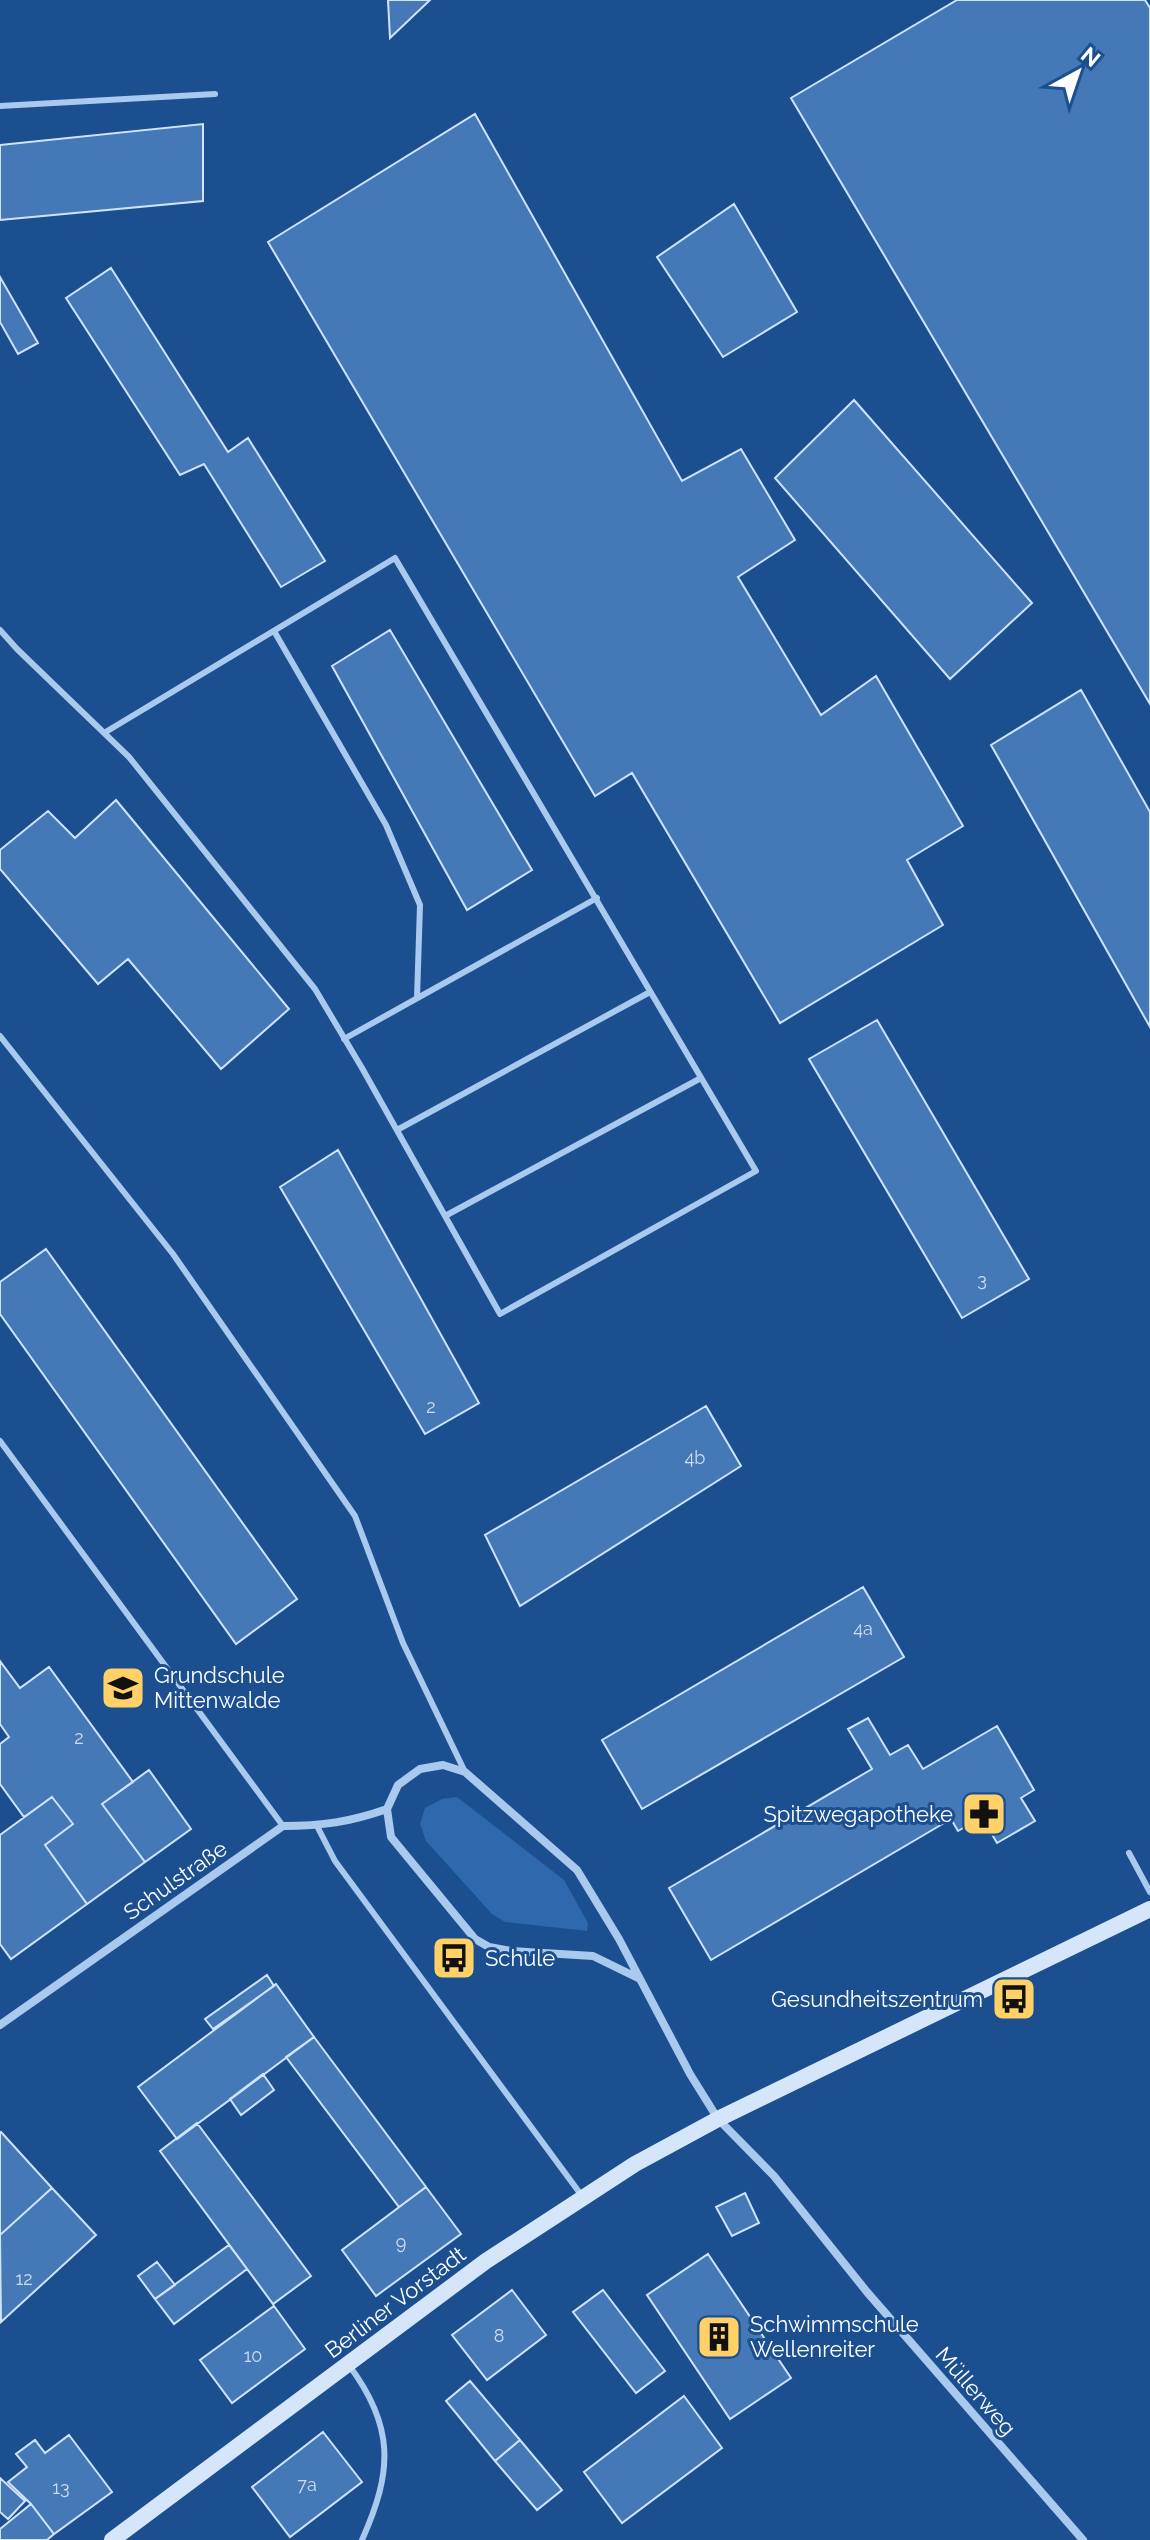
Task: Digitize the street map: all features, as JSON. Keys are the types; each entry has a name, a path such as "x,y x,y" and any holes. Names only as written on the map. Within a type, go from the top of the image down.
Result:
{"main road":[{"name":"Berliner Vorstadt","path":"112,2540 486,2261 582,2196 718,2119 1150,1909"}],"street":[{"path":"640,1979 593,1956 511,1951 489,1947 475,1939 391,1837 387,1809 398,1785 420,1769 443,1765 465,1772 577,1870 640,1979 690,2074 718,2119"},
{"path":"283,1826 317,1826 351,1821 387,1809"},
{"name":"Schulstraße","path":"0,2025 283,1826"},
{"name":"Müllerweg","path":"718,2119 774,2176 867,2292 1083,2540"}],"lane":[{"path":"0,106 215,94"},
{"path":"1,634 104,733 129,757 315,989 500,1314 756,1171 395,558 104,733"},
{"path":"274,631 386,825 420,905 417,998"},
{"path":"344,1039 597,898"},
{"path":"397,1130 650,992"},
{"path":"0,1036 173,1254 355,1516 403,1643 465,1772"},
{"path":"445,1216 701,1078"},
{"path":"0,1441 283,1826"},
{"path":"317,1826 335,1861 582,2196"},
{"path":"1129,1853 1150,1892"},
{"path":"348,2364 366,2388 378,2416 387,2457 375,2510 362,2540"}],"shaded area":[{"path":"457,1797 564,1880 588,1923 587,1931 505,1922 492,1914 426,1841 420,1824 425,1808 442,1799"}],"building":[{"path":"388,0 430,0 390,38"},
{"path":"957,0 1145,0 1150,8 1150,704 791,98"},
{"path":"475,114 682,481 741,449 795,540 738,577 821,715 876,676 963,826 907,860 943,925 780,1023 632,773 595,796 268,242"},
{"path":"203,124 203,201 0,220 0,145"},
{"path":"734,204 797,312 723,357 657,257"},
{"path":"111,268 228,452 248,438 325,561 281,587 204,464 180,475 66,298"},
{"path":"0,277 38,343 18,354 0,322"},
{"path":"854,400 1032,603 950,679 775,478"},
{"path":"390,630 532,870 467,910 332,666"},
{"path":"1081,690 1150,812 1150,1027 991,745"},
{"path":"116,800 289,1009 221,1069 128,959 98,984 0,869 0,850 48,811 75,838"},
{"path":"877,1020 1029,1279 962,1318 809,1059"},
{"path":"338,1150 479,1403 425,1434 280,1187"},
{"path":"46,1249 297,1599 236,1644 0,1314 0,1282"},
{"path":"706,1406 741,1466 520,1606 485,1535"},
{"path":"863,1587 904,1657 642,1809 602,1740"},
{"path":"0,1661 20,1688 49,1667 133,1782 102,1804 145,1862 87,1904 45,1845 73,1824 52,1797 24,1817 0,1784 0,1744 9,1737 0,1724"},
{"path":"868,1718 890,1755 908,1745 923,1769 997,1726 1034,1790 1021,1798 1035,1821 997,1843 982,1817 958,1831 951,1819 711,1960 669,1888 872,1769 848,1729"},
{"path":"149,1770 191,1829 145,1862 102,1804"},
{"path":"52,1797 73,1824 45,1845 87,1904 11,1959 0,1944 0,1835"},
{"path":"267,1975 274,1986 213,2029 205,2019"},
{"path":"276,1984 314,2037 177,2139 138,2087"},
{"path":"314,2037 426,2187 399,2207 286,2057"},
{"path":"263,2074 274,2090 241,2115 230,2099"},
{"path":"197,2123 311,2276 273,2304 160,2151"},
{"path":"0,2133 52,2188 0,2235"},
{"path":"426,2187 461,2234 376,2296 342,2250"},
{"path":"52,2188 96,2235 1,2322 0,2235"},
{"path":"745,2193 759,2223 732,2236 716,2207"},
{"path":"229,2245 247,2269 174,2324 155,2299"},
{"name":"Schwimmschule Wellenreiter","path":"708,2254 791,2378 730,2419 647,2295"},
{"path":"157,2262 175,2285 155,2299 138,2276"},
{"path":"512,2290 546,2335 487,2380 452,2335"},
{"path":"603,2290 665,2371 636,2393 573,2312"},
{"path":"274,2306 305,2349 232,2403 200,2360"},
{"path":"470,2381 520,2440 495,2461 446,2401"},
{"path":"684,2396 722,2448 622,2523 584,2472"},
{"path":"323,2432 362,2482 290,2537 252,2487"},
{"path":"69,2435 112,2492 54,2534 31,2504 8,2482 27,2467 16,2454 35,2440 45,2453"},
{"path":"520,2440 562,2490 537,2510 495,2461"},
{"path":"0,2478 25,2501 8,2519 0,2512"},
{"path":"31,2504 54,2534 47,2540 0,2540 0,2529"}],"place":[{"name":"Grundschule Mittenwalde","path":"123,1688"},
{"name":"Spitzwegapotheke","path":"984,1814"},
{"name":"Schule","path":"454,1958"},
{"name":"Gesundheitszentrum","path":"1014,1999"},
{"name":"Schwimmschule Wellenreiter","path":"719,2337"}]}
